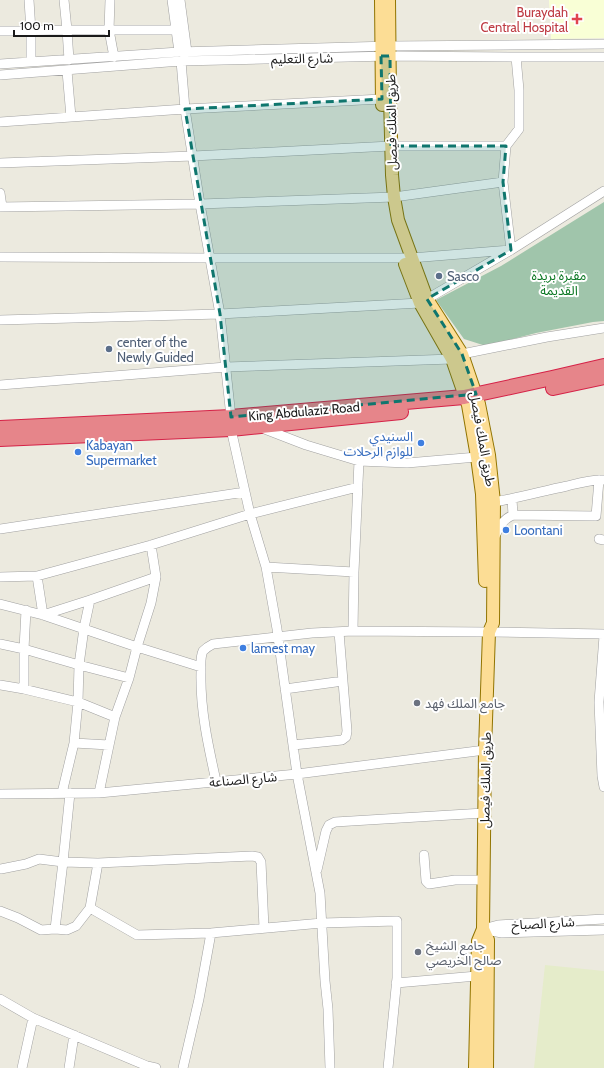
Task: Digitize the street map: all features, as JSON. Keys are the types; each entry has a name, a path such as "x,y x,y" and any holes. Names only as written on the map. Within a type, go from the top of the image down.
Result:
{"highway":[{"name":"King Abdulaziz Road","path":"0,428 231,423 259,426 472,400 552,378 604,376"},
{"name":"King Abdulaziz Road","path":"0,439 231,423 472,400"}],"main road":[{"name":"طريق الملك فيصل","path":"381,0 386,51 387,146 391,220 407,258 414,289 424,301 457,356 489,456 494,502 493,623 489,632 485,750 483,929 478,941 475,1068"},
{"name":"طريق الملك فيصل","path":"387,146 382,99 390,0"},
{"name":"طريق الملك فيصل","path":"472,400 482,494 486,624 489,632"},
{"name":"طريق الملك فيصل","path":"483,929 488,940 487,1068"}],"street":[{"path":"29,0 31,62"},
{"path":"64,0 68,60"},
{"path":"110,0 109,30 114,57"},
{"path":"172,0 176,30 182,55"},
{"path":"180,0 185,109 200,204 220,314 231,423 250,514 266,567 278,629 297,774 320,893 328,1009 330,1068"},
{"path":"0,31 176,30"},
{"name":"شارع التعليم","path":"0,64 114,57 386,51 604,44"},
{"name":"شارع التعليم","path":"386,51 516,57 604,56"},
{"name":"شارع التعليم","path":"0,75 67,70 182,55"},
{"path":"511,250 504,182 506,146 520,129 516,57"},
{"path":"67,70 71,117"},
{"path":"0,122 185,109 382,99"},
{"path":"0,158 0,163 193,156 387,146 506,146"},
{"path":"0,193 1,207 200,204 390,198 504,182"},
{"path":"0,320 220,314 424,301 511,250 604,192"},
{"path":"0,257 407,258 511,250"},
{"path":"0,386 226,367 457,356 547,337 604,328"},
{"path":"259,426 306,445 359,461 407,463 477,457"},
{"path":"353,631 359,461"},
{"path":"493,539 499,527 506,518 513,515 596,516 601,480 583,482 494,502"},
{"path":"0,577 37,576 151,545 250,514 358,487"},
{"path":"0,529 245,492"},
{"path":"512,499 513,515"},
{"path":"99,793 115,717 129,678 151,603 156,577 151,545"},
{"path":"266,567 354,572"},
{"path":"37,576 43,614"},
{"path":"43,614 90,600 156,577"},
{"path":"55,929 63,862 66,793 74,743 78,702 79,665 84,628 90,600"},
{"path":"0,604 43,614 137,647 201,667"},
{"path":"24,689 26,610"},
{"path":"216,781 205,730 201,684 201,658 203,651 207,647 213,644 312,633 353,631 489,632 604,635 599,702 602,776 604,787"},
{"path":"293,745 342,740 346,736 347,731 339,632"},
{"path":"0,644 24,649 129,678"},
{"path":"285,689 343,681"},
{"path":"0,685 24,689 78,702 115,717"},
{"path":"74,743 109,745"},
{"name":"شارع الصناعة","path":"0,794 99,793 297,774 485,750"},
{"path":"317,873 326,830 329,825 335,822 484,813"},
{"path":"424,855 426,881 428,884 455,880 483,880"},
{"path":"1,869 26,864 39,859 63,862 98,863 252,856 258,857 261,862 264,928"},
{"path":"0,911 18,918 41,930 67,930 76,926 90,908 98,863"},
{"path":"90,908 137,935 211,933 322,923 397,921 396,983 388,1068"},
{"name":"شارع الصباخ","path":"483,929 498,926 604,919"},
{"path":"483,929 502,933 604,930"},
{"path":"183,1068 200,999 211,933"},
{"path":"396,983 477,976"},
{"path":"0,998 34,1018 147,1066 156,1068"},
{"path":"22,1068 34,1018"},
{"path":"69,1068 74,1035"}],"highlighted area":[{"path":"381,56 390,56 391,146 506,146 503,182 511,250 427,299 462,354 476,394 231,417 220,314 185,109 382,99"}],"shaded area":[{"name":"Buraydah Central Hospital","path":"549,0 604,0 604,38 551,39"},
{"path":"545,965 604,971 604,1068 534,1068"}],"green space":[{"name":"مقبرة بريدة القديمة","path":"604,202 604,321 536,333 486,346 464,339 436,300 501,266"}],"place":[{"name":"Buraydah Central Hospital","path":"577,19"},
{"name":"Sasco","path":"439,276"},
{"name":"center of the Newly Guided","path":"109,349"},
{"name":"السنيدي للوازم الرحلات","path":"421,443"},
{"name":"Kabayan Supermarket","path":"78,452"},
{"name":"Loontani","path":"506,530"},
{"name":"lamest may","path":"243,648"},
{"name":"جامع الملك فهد","path":"417,703"},
{"name":"جامع الشيخ صالح الخريصي","path":"418,952"}]}
